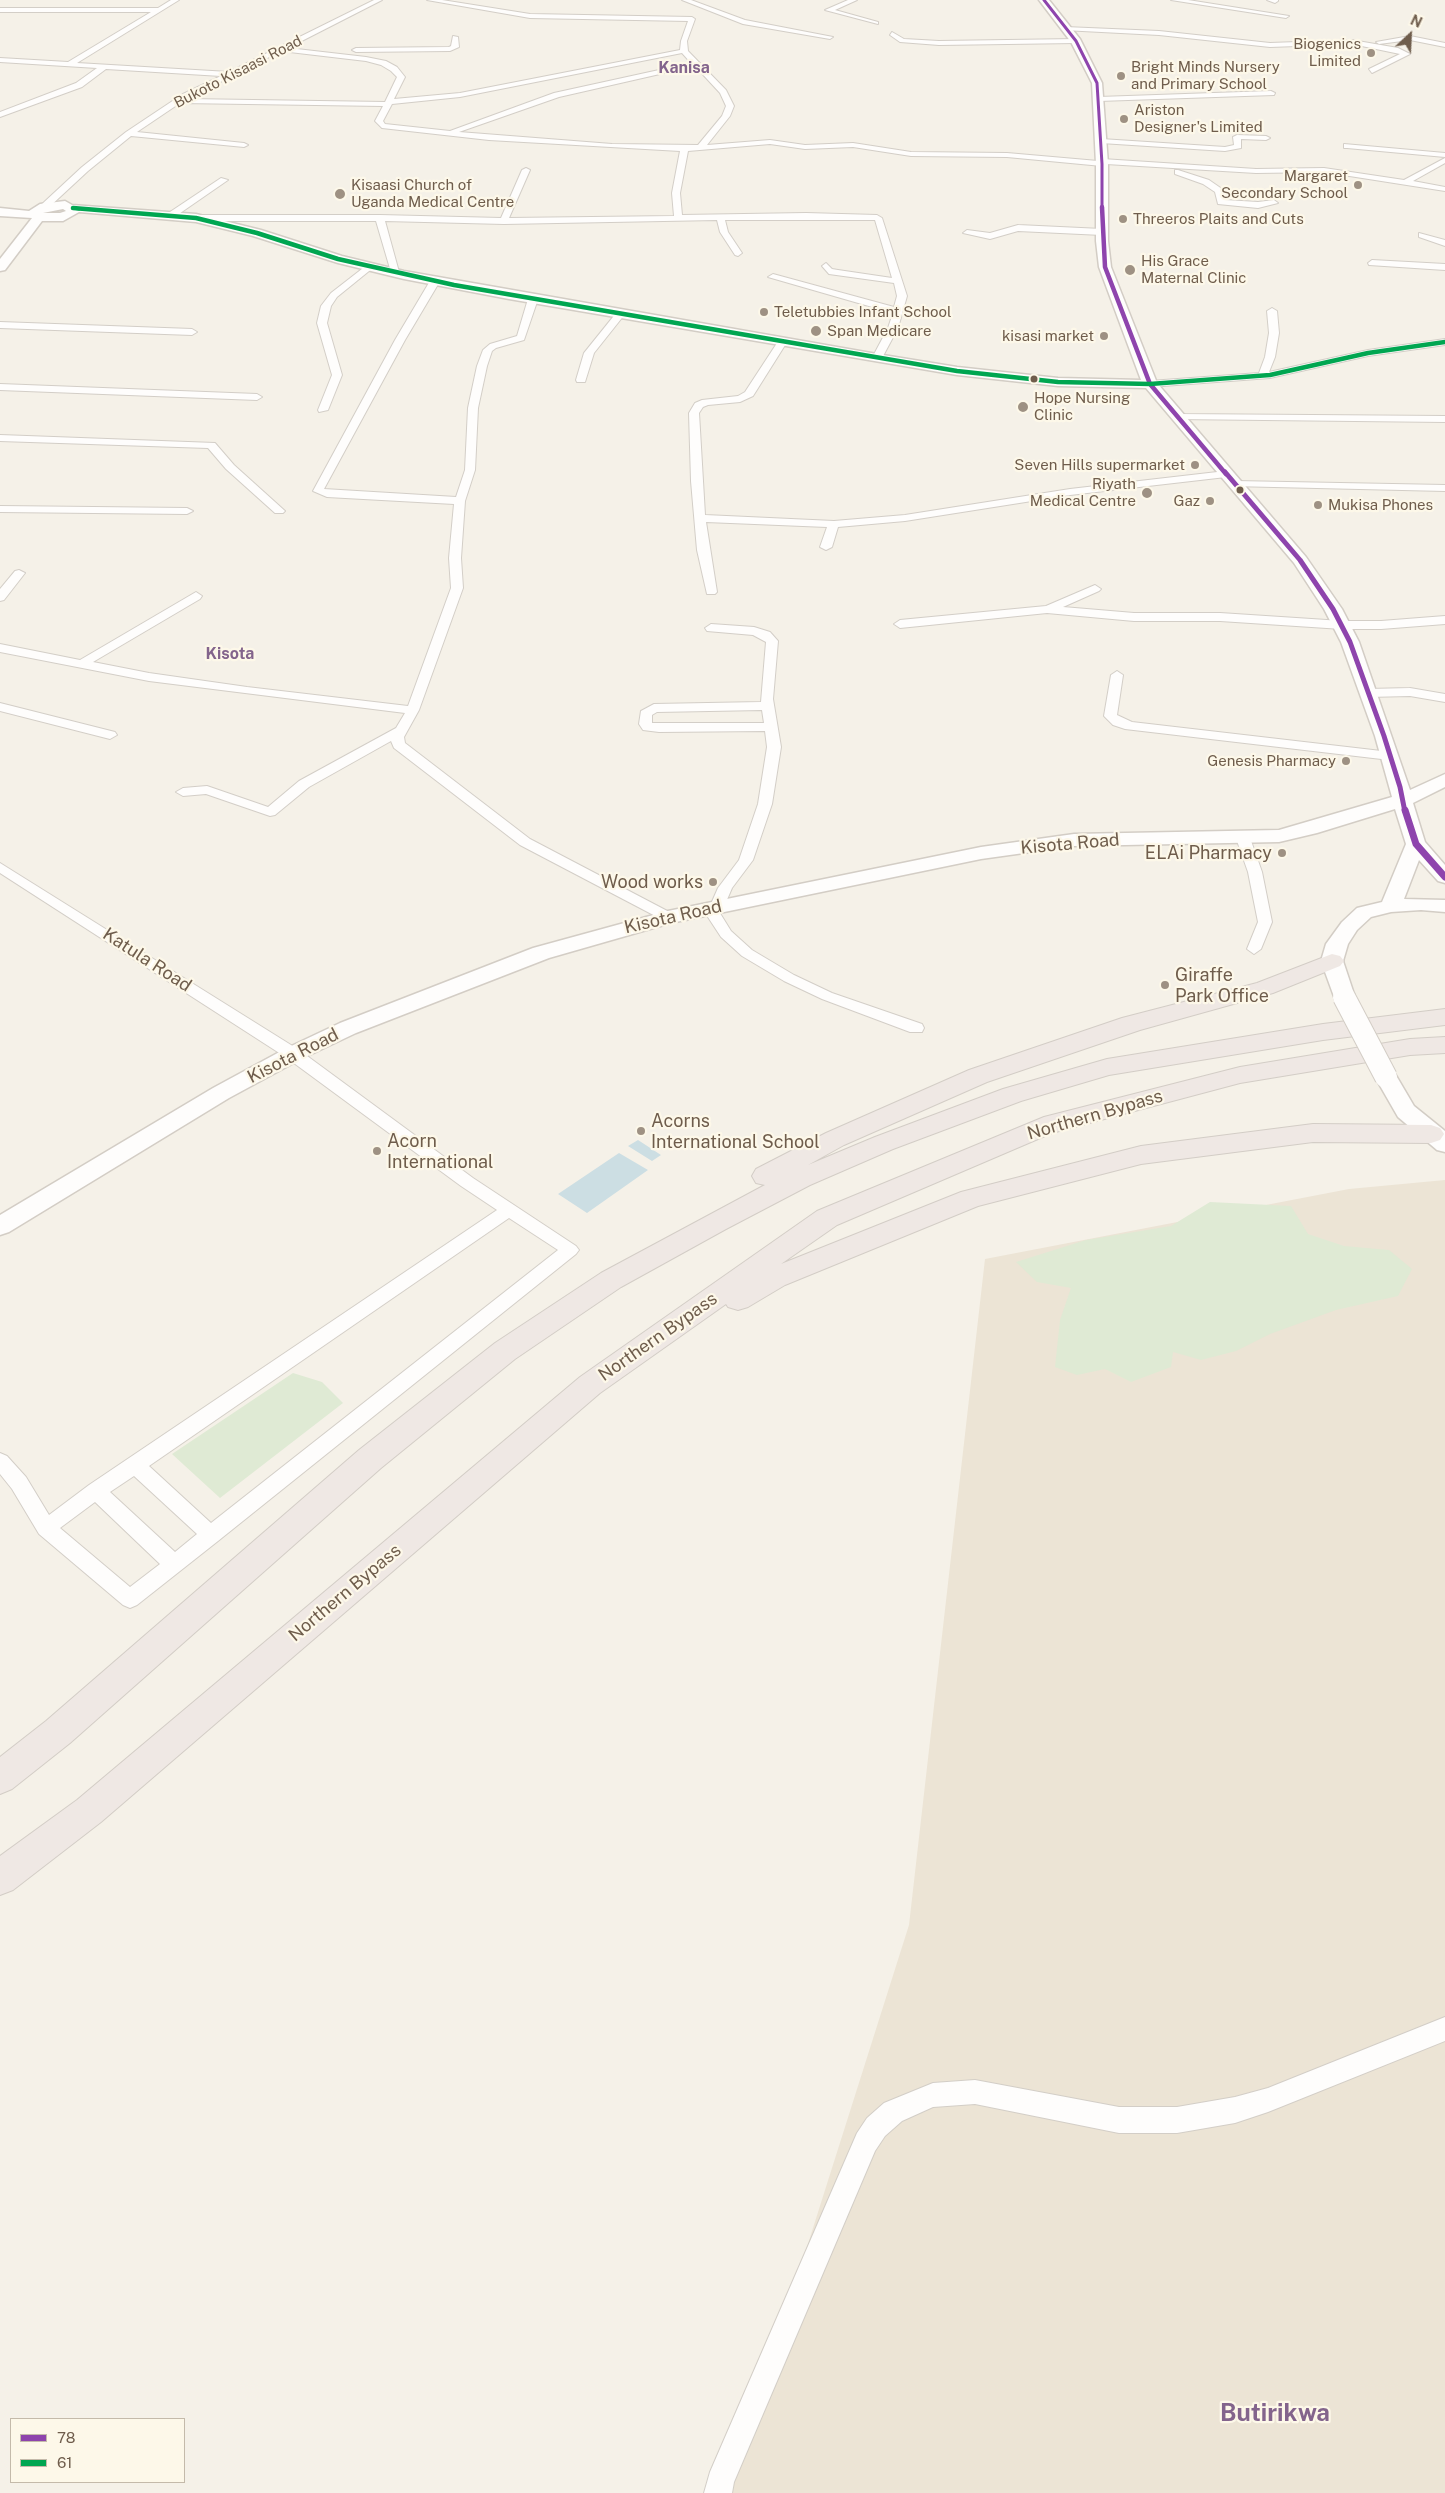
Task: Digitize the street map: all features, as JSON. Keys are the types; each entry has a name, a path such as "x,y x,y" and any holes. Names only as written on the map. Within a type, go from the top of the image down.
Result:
{"highway":[{"path":"611,1280 705,1207 835,1139 978,1076 1131,1024 1264,988 1332,961"},
{"name":"Northern Bypass","path":"0,1778 66,1726 370,1459 505,1351 611,1280 801,1178 884,1143 1012,1095 1107,1067 1323,1032 1445,1017"},
{"name":"Northern Bypass","path":"0,1878 89,1811 590,1386 827,1218 1044,1126 1240,1075 1410,1047 1445,1044"},
{"path":"590,1386 775,1278 970,1199 1141,1154 1313,1133 1438,1139"}],"main road":[{"path":"1044,0 1076,41 1098,83 1102,163 1102,232 1106,267 1150,384 1300,560 1342,625 1390,756 1404,800 1406,817 1416,844 1445,877"},
{"path":"2,212 114,212 196,218 257,233 309,250 370,266 435,281 533,299 877,358 1058,382 1150,384"},
{"name":"Bukoto Kisaasi Road","path":"0,267 30,231 39,212"},
{"name":"Bukoto Kisaasi Road","path":"30,231 66,212"},
{"name":"Kisota Road","path":"0,1226 221,1093 293,1054 348,1028 540,953 668,916 972,855 1074,840 1243,838 1296,833 1404,800 1445,780"},
{"path":"1391,906 1416,844"},
{"path":"1438,1139 1406,1110 1386,1077 1344,996 1332,961 1337,944 1349,926 1364,912 1391,906 1421,904 1445,906"}],"street":[{"path":"70,64 176,0"},
{"name":"Bukoto Kisaasi Road","path":"39,212 85,169 129,134 179,101 228,74 379,0"},
{"path":"430,0 538,16 687,18 693,21 684,40 684,51 726,96 730,106 726,116 702,146"},
{"path":"685,0 744,22 830,37"},
{"path":"854,0 828,10 876,24"},
{"path":"1174,0 1286,16"},
{"path":"0,10 160,10"},
{"path":"1065,29 1159,33 1270,45 1359,43 1410,38 1445,45"},
{"path":"905,33 892,34 902,41 939,43 1076,41"},
{"path":"319,53 328,50 450,49 455,47 455,37"},
{"path":"1359,43 1398,50 1406,54 1372,71"},
{"path":"280,49 378,62 394,69 401,77 379,121 382,126 586,145 684,148 770,142 805,147 853,145 911,154 998,154 1102,163 1270,172 1304,168 1445,189"},
{"path":"179,101 389,103 460,95 684,51"},
{"path":"0,60 228,74"},
{"path":"450,133 557,95 696,64"},
{"path":"0,115 79,85 105,66"},
{"path":"1099,99 1271,93"},
{"path":"129,134 244,145"},
{"path":"1101,141 1225,149 1238,146 1238,137 1266,138"},
{"path":"1347,146 1445,155"},
{"path":"678,217 676,193 684,148"},
{"path":"1406,182 1445,160"},
{"path":"1163,166 1206,182 1219,192 1221,202 1258,205 1274,203"},
{"path":"504,221 526,170"},
{"path":"170,216 224,180"},
{"path":"58,194 66,212"},
{"path":"196,218 380,218 504,221 678,217 806,216 877,218 902,296 893,328 877,358"},
{"path":"380,218 395,272"},
{"path":"720,218 724,232 738,253"},
{"path":"967,233 990,236 1018,228 1102,232"},
{"path":"1422,235 1445,243"},
{"path":"1372,263 1445,268"},
{"path":"323,410 337,375 322,323 326,306 334,295 370,266"},
{"path":"826,266 829,271 838,273 896,281"},
{"path":"773,277 867,301 898,311"},
{"path":"435,281 400,340 318,491 327,494 460,500"},
{"path":"533,299 521,338 493,346 488,350 482,366 473,408 470,470 460,500 455,558 457,588 413,710 397,737 399,745 525,842 668,916"},
{"path":"1263,375 1270,357 1274,333 1272,311"},
{"path":"581,380 595,343 620,314"},
{"path":"0,325 192,332"},
{"path":"712,592 703,550 696,481 695,409 706,402 740,399 749,394 782,342"},
{"path":"1150,384 1263,375 1368,353 1445,342"},
{"path":"0,388 257,397"},
{"path":"1178,418 1445,419"},
{"path":"0,438 211,445 230,467 279,511"},
{"path":"701,518 834,524 905,518 1070,492 1230,479 1445,488"},
{"path":"0,509 187,511"},
{"path":"826,547 829,532 834,524"},
{"path":"0,597 19,573"},
{"path":"1047,609 1095,589"},
{"path":"83,663 196,596"},
{"path":"900,624 1047,609 1134,617 1220,617 1342,625 1381,625 1445,620"},
{"path":"711,628 754,631 766,635 772,641 768,706 774,747 770,779 760,820 746,860 725,888 714,907 726,934 748,953 789,978 827,996 916,1028"},
{"path":"0,648 149,677 247,691 413,710"},
{"path":"1117,675 1110,716 1118,722 1130,726 1390,756"},
{"path":"1368,692 1410,692 1445,698"},
{"path":"768,706 654,708 646,714 646,724 648,727 658,728 771,727"},
{"path":"0,707 110,734"},
{"path":"183,792 207,790 270,812 304,784 400,731"},
{"path":"1243,838 1254,872 1265,922 1254,949"},
{"name":"Katula Road","path":"0,867 293,1054 461,1177 570,1250 211,1535"},
{"path":"46,1528 96,1491 510,1210"},
{"path":"0,1461 20,1483 46,1528 130,1599 211,1535 135,1465"},
{"path":"96,1491 174,1564"},
{"path":"718,2493 720,2482 866,2142 876,2127 893,2112 932,2095 975,2092 1119,2120 1177,2120 1235,2110 1268,2100 1445,2029"}],"shaded area":[{"path":"638,1140 661,1155 652,1161 628,1146"},
{"path":"619,1153 648,1170 587,1213 558,1194"},
{"path":"1445,1180 1445,2493 729,2493 909,1925 985,1259 1349,1189"}],"green space":[{"path":"1210,1202 1291,1206 1308,1234 1344,1246 1389,1250 1412,1269 1398,1296 1336,1310 1270,1334 1236,1351 1201,1360 1173,1352 1171,1367 1131,1382 1105,1369 1077,1375 1055,1367 1060,1320 1071,1288 1037,1282 1016,1262 1086,1240 1171,1226"},
{"path":"293,1373 322,1382 343,1403 220,1498 172,1454"}],"transit line":[{"name":"78","path":"1044,0 1076,41 1097,83 1102,164 1102,241 1105,267 1150,384 1300,560 1333,609 1350,642 1384,736 1400,787 1406,817 1416,844 1445,877"},
{"name":"61","path":"73,208 196,218 257,233 338,259 454,285 957,371 1058,382 1150,384 1270,375 1368,353 1445,342"}],"place":[{"name":"Biogenics Limited","path":"1371,53"},
{"name":"Bright Minds Nursery and Primary School","path":"1121,76"},
{"name":"Ariston Designer's Limited","path":"1124,119"},
{"name":"Margaret Secondary School","path":"1358,185"},
{"name":"Kisaasi Church of Uganda Medical Centre","path":"340,194"},
{"name":"Threeros Plaits and Cuts","path":"1123,219"},
{"name":"His Grace Maternal Clinic","path":"1130,270"},
{"name":"Teletubbies Infant School","path":"764,312"},
{"name":"Span Medicare","path":"816,331"},
{"name":"kisasi market","path":"1104,336"},
{"name":"Hope Nursing Clinic","path":"1023,407"},
{"name":"Seven Hills supermarket","path":"1195,465"},
{"name":"Riyath Medical Centre","path":"1147,493"},
{"name":"Gaz","path":"1210,501"},
{"name":"Mukisa Phones","path":"1318,505"},
{"name":"Genesis Pharmacy","path":"1346,761"},
{"name":"ELAi Pharmacy","path":"1282,853"},
{"name":"Wood works","path":"713,882"},
{"name":"Giraffe Park Office","path":"1165,985"},
{"name":"Acorns International School","path":"641,1131"},
{"name":"Acorn International","path":"377,1151"}],"district":[{"name":"Kanisa","path":"684,68"},
{"name":"Kisota","path":"230,654"},
{"name":"Butirikwa","path":"1275,2414"}]}
